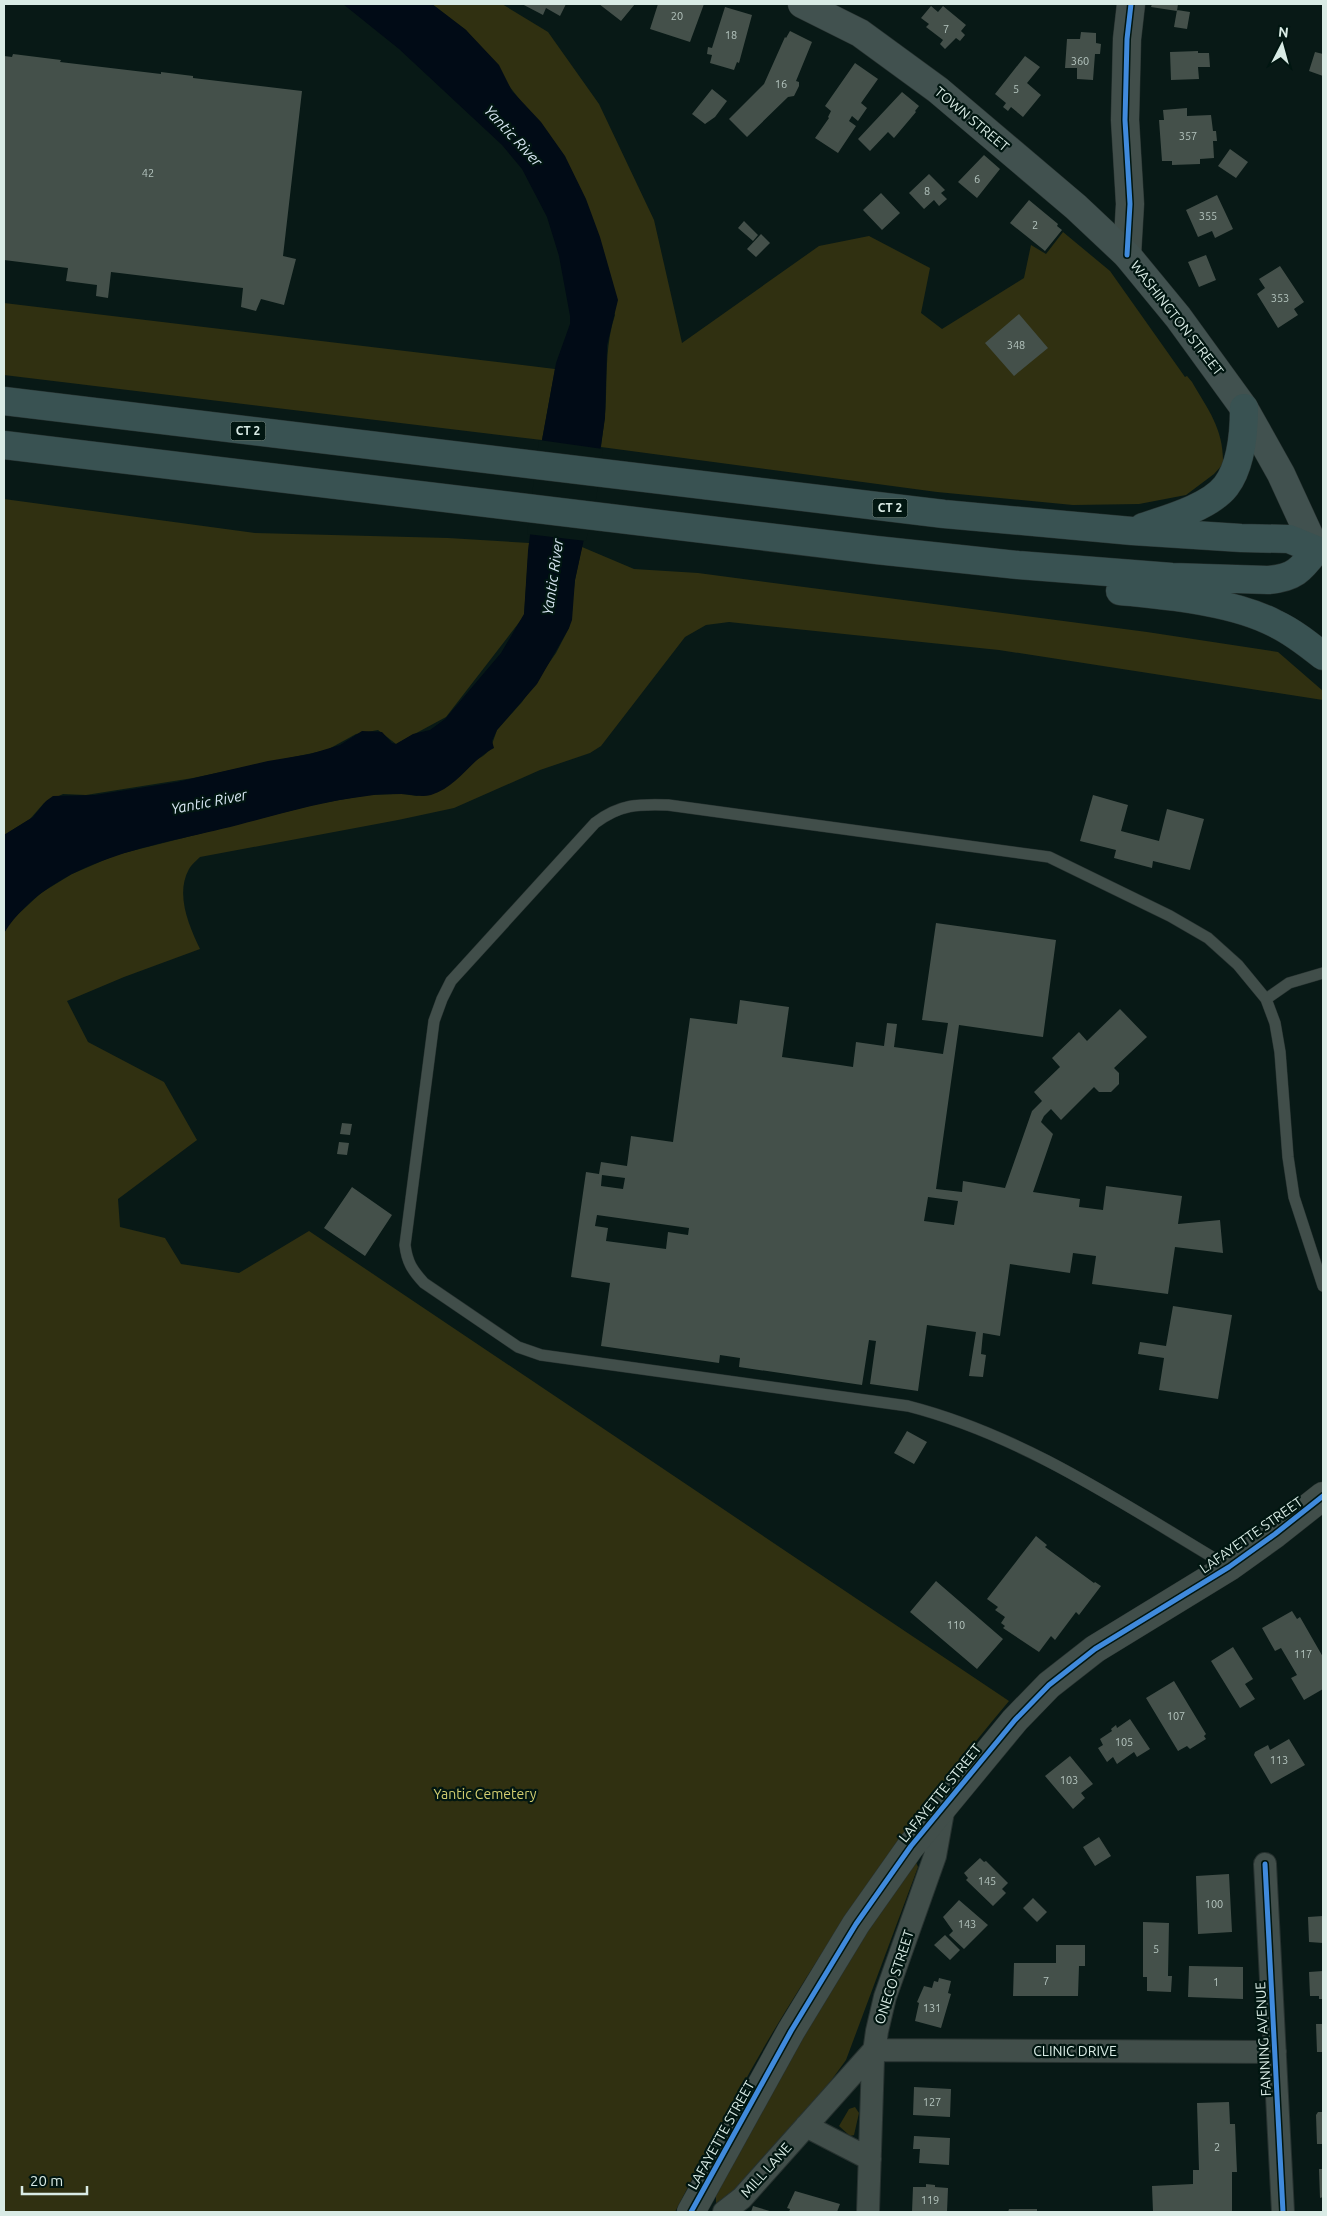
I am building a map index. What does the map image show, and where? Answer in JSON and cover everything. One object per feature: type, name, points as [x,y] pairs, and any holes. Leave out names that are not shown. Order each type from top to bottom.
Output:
[{"type":"highway","name":"CT 2","points":[[4,401],[648,480],[953,515],[1132,531],[1233,538],[1289,539],[1320,548]]},
{"type":"highway","points":[[1132,531],[1195,508],[1226,487],[1237,460],[1244,408]]},
{"type":"highway","points":[[4,445],[643,523],[1018,565],[1172,576],[1268,580],[1279,579],[1295,573],[1320,548]]},
{"type":"highway","points":[[1018,565],[1062,586],[1172,596],[1253,614],[1292,633],[1323,656]]},
{"type":"main road","name":"TOWN STREET","points":[[802,4],[860,33],[938,90],[1076,207],[1127,255]]},
{"type":"main road","name":"WASHINGTON STREET","points":[[1127,255],[1178,317],[1244,408],[1320,548]]},
{"type":"street","name":"WASHINGTON STREET","points":[[1127,255],[1130,204],[1125,120],[1131,4]]},
{"type":"street","name":"LAFAYETTE STREET","points":[[691,2212],[790,2031],[831,1963],[889,1875],[1015,1720],[1058,1678],[1113,1637],[1229,1567],[1323,1496]]},
{"type":"street","name":"ONECO STREET","points":[[868,2212],[874,2050],[884,1997],[935,1856],[944,1806]]},
{"type":"street","name":"FANNING AVENUE","points":[[1265,1864],[1283,2212]]},
{"type":"street","name":"CLINIC DRIVE","points":[[874,2050],[1275,2052]]},
{"type":"street","name":"MILL LANE","points":[[724,2212],[742,2198],[874,2050]]},
{"type":"street","points":[[806,2126],[870,2159]]},
{"type":"lane","points":[[1229,1567],[1031,1451],[994,1434],[948,1417],[908,1406],[541,1355],[518,1347],[424,1283],[411,1269],[407,1259],[405,1244],[434,1021],[442,999],[452,981],[595,823],[606,814],[620,808],[640,804],[668,805],[1049,857],[1170,916],[1208,938],[1238,965],[1266,999],[1275,1023],[1280,1052],[1288,1157],[1294,1197],[1323,1286]]},
{"type":"lane","points":[[1266,999],[1289,983],[1323,973]]},
{"type":"green space","points":[[432,4],[502,4],[548,32],[599,104],[654,220],[682,343],[819,246],[869,236],[930,268],[921,313],[942,329],[1024,278],[1031,245],[1046,254],[1063,232],[1110,271],[1185,377],[1187,376],[1192,382],[1210,412],[1218,431],[1223,452],[1223,464],[1214,474],[1186,495],[1139,504],[1073,505],[937,492],[601,447],[606,409],[608,346],[615,315],[520,100],[466,30]]},
{"type":"green space","points":[[4,303],[555,369],[542,440],[4,375]]},
{"type":"green space","points":[[4,499],[255,533],[448,538],[529,543],[524,616],[446,717],[396,744],[378,730],[356,734],[327,750],[193,778],[86,795],[63,794],[44,803],[30,819],[4,835]]},
{"type":"green space","name":"Yantic Cemetery","points":[[582,547],[634,569],[698,573],[1147,632],[1278,652],[1323,691],[1323,700],[999,650],[729,622],[706,625],[685,637],[601,746],[590,753],[540,770],[454,808],[200,857],[194,863],[185,879],[183,899],[188,920],[200,949],[124,977],[67,1001],[88,1042],[164,1082],[197,1140],[118,1199],[120,1227],[165,1238],[181,1264],[239,1273],[309,1231],[1009,1701],[898,1842],[822,1953],[750,2072],[675,2212],[4,2212],[4,933],[13,919],[41,893],[72,874],[116,855],[317,804],[368,795],[402,794],[417,796],[483,756],[490,750],[497,730],[522,702],[556,653],[569,628],[575,580]]},
{"type":"green space","points":[[916,1862],[918,1867],[846,2060],[817,2100],[762,2158],[725,2201],[716,2203],[716,2195],[834,1982],[887,1901]]},
{"type":"green space","points":[[855,2107],[859,2113],[854,2135],[850,2136],[839,2126],[849,2109]]},
{"type":"water","name":"Yantic River","points":[[343,4],[432,4],[466,30],[499,65],[512,91],[541,122],[565,156],[586,199],[600,237],[618,300],[607,345],[605,418],[593,498],[575,580],[572,620],[537,684],[497,730],[492,741],[494,748],[478,759],[441,791],[427,796],[380,794],[334,801],[141,848],[109,858],[78,871],[50,887],[25,907],[4,933],[4,835],[33,817],[46,801],[53,796],[95,795],[177,782],[268,761],[310,754],[340,745],[362,731],[382,732],[392,743],[396,744],[413,734],[430,730],[445,719],[501,653],[524,614],[528,551],[542,440],[556,363],[570,324],[559,256],[547,217],[522,169],[502,145],[399,49]]},
{"type":"pier","points":[[539,440],[603,449],[596,499],[586,541],[527,534]]},
{"type":"building","points":[[522,4],[566,4],[560,16],[546,8],[543,15]]},
{"type":"building","points":[[599,4],[635,4],[621,21]]},
{"type":"building","points":[[658,4],[704,4],[690,42],[650,29]]},
{"type":"building","points":[[1152,4],[1178,4],[1177,11],[1151,7]]},
{"type":"building","points":[[931,6],[938,12],[943,6],[966,25],[961,31],[965,35],[960,41],[956,38],[945,49],[940,44],[943,40],[926,27],[929,24],[921,18]]},
{"type":"building","points":[[725,7],[752,15],[739,63],[737,62],[734,70],[710,63],[712,55],[707,54],[708,47],[712,48]]},
{"type":"building","points":[[1177,10],[1190,12],[1187,29],[1174,27]]},
{"type":"building","points":[[790,31],[812,42],[796,81],[799,82],[799,86],[794,96],[788,97],[747,137],[729,119],[764,84],[785,37]]},
{"type":"building","points":[[1081,32],[1096,33],[1096,43],[1101,44],[1100,54],[1095,54],[1093,80],[1077,79],[1077,68],[1065,68],[1067,39],[1080,39]]},
{"type":"building","points":[[1198,51],[1198,53],[1209,53],[1210,67],[1198,67],[1199,79],[1171,80],[1170,52]]},
{"type":"building","points":[[1315,52],[1323,54],[1323,76],[1309,71]]},
{"type":"building","points":[[13,54],[61,60],[60,62],[161,74],[161,72],[193,76],[193,78],[302,91],[283,256],[296,259],[284,305],[261,299],[256,311],[241,307],[243,288],[111,272],[108,298],[96,296],[97,285],[66,281],[68,268],[4,260],[4,56],[12,57]]},
{"type":"building","points":[[1025,56],[1040,67],[1027,83],[1041,95],[1023,117],[1011,107],[1008,111],[1003,107],[1006,103],[995,94]]},
{"type":"building","points":[[855,63],[878,79],[861,103],[867,108],[858,121],[852,116],[849,121],[856,126],[838,153],[815,138],[829,118],[831,111],[825,106]]},
{"type":"building","points":[[712,89],[727,101],[715,117],[705,124],[692,114]]},
{"type":"building","points":[[902,92],[919,106],[916,112],[894,138],[888,132],[870,151],[858,139]]},
{"type":"building","points":[[1187,108],[1187,116],[1211,115],[1213,131],[1216,131],[1217,141],[1213,141],[1214,158],[1200,159],[1200,164],[1172,165],[1172,161],[1162,161],[1159,120],[1164,120],[1163,110]]},
{"type":"building","points":[[1230,149],[1248,162],[1236,178],[1218,166]]},
{"type":"building","points":[[984,155],[1000,169],[977,198],[958,182]]},
{"type":"building","points":[[929,174],[945,190],[941,193],[947,199],[939,206],[934,200],[924,209],[909,193]]},
{"type":"building","points":[[881,193],[900,213],[882,230],[863,210]]},
{"type":"building","points":[[1217,195],[1233,229],[1215,238],[1212,231],[1198,237],[1186,210]]},
{"type":"building","points":[[1029,200],[1058,224],[1057,226],[1062,230],[1045,251],[1010,223]]},
{"type":"building","points":[[744,221],[758,235],[753,241],[738,228]]},
{"type":"building","points":[[761,234],[770,243],[756,257],[747,249]]},
{"type":"building","points":[[1206,255],[1216,280],[1199,287],[1188,262]]},
{"type":"building","points":[[1280,266],[1304,302],[1294,309],[1298,315],[1278,328],[1257,294],[1265,288],[1259,279]]},
{"type":"building","points":[[1019,314],[1048,348],[1014,376],[985,343]]},
{"type":"building","points":[[1093,795],[1128,805],[1121,831],[1159,841],[1167,809],[1204,819],[1190,870],[1153,861],[1152,868],[1114,858],[1116,850],[1080,841]]},
{"type":"building","points":[[936,923],[1056,940],[1043,1037],[959,1025],[936,1189],[962,1192],[963,1181],[1005,1188],[1032,1111],[1042,1101],[1034,1092],[1060,1067],[1052,1058],[1079,1032],[1087,1041],[1120,1009],[1147,1037],[1114,1068],[1119,1073],[1119,1084],[1111,1092],[1099,1092],[1094,1087],[1061,1120],[1051,1109],[1044,1116],[1041,1122],[1053,1134],[1033,1192],[1080,1199],[1079,1207],[1103,1210],[1106,1186],[1182,1196],[1178,1224],[1220,1220],[1223,1253],[1175,1247],[1168,1294],[1092,1284],[1096,1256],[1073,1253],[1070,1273],[1010,1264],[1000,1336],[983,1333],[981,1354],[986,1355],[983,1377],[969,1376],[976,1332],[927,1325],[918,1391],[870,1384],[876,1341],[869,1340],[862,1385],[739,1367],[740,1358],[720,1355],[719,1363],[601,1346],[610,1283],[571,1277],[586,1172],[599,1174],[601,1162],[627,1166],[631,1136],[673,1142],[690,1018],[737,1024],[740,1000],[789,1007],[782,1057],[853,1067],[856,1042],[884,1046],[887,1023],[897,1024],[894,1047],[943,1054],[948,1023],[922,1020]],"holes":[[[602,1175],[625,1178],[623,1189],[601,1186]],[[928,1197],[958,1201],[954,1225],[924,1221]],[[597,1215],[689,1228],[688,1235],[668,1232],[666,1249],[606,1241],[608,1228],[595,1226]]]},
{"type":"building","points":[[342,1123],[352,1124],[350,1135],[340,1134]]},
{"type":"building","points":[[339,1142],[349,1143],[347,1155],[337,1154]]},
{"type":"building","points":[[352,1187],[392,1215],[365,1256],[324,1228]]},
{"type":"building","points":[[1173,1306],[1232,1315],[1218,1399],[1159,1390],[1164,1358],[1138,1354],[1140,1342],[1166,1346]]},
{"type":"building","points":[[907,1431],[927,1442],[914,1464],[894,1453]]},
{"type":"building","points":[[1036,1536],[1047,1545],[1045,1547],[1094,1583],[1101,1586],[1079,1615],[1076,1612],[1055,1640],[1051,1636],[1039,1652],[1003,1628],[1005,1626],[1001,1623],[1005,1617],[995,1610],[998,1607],[987,1599]]},
{"type":"building","points":[[936,1581],[1003,1639],[977,1669],[910,1612]]},
{"type":"building","points":[[1292,1611],[1297,1619],[1300,1617],[1323,1657],[1323,1689],[1304,1700],[1291,1678],[1297,1675],[1281,1648],[1275,1651],[1262,1628]]},
{"type":"building","points":[[1233,1647],[1253,1679],[1245,1684],[1255,1699],[1240,1708],[1211,1661]]},
{"type":"building","points":[[1174,1681],[1206,1734],[1204,1736],[1206,1739],[1190,1749],[1187,1746],[1178,1751],[1146,1698]]},
{"type":"building","points":[[1130,1719],[1150,1749],[1137,1757],[1134,1752],[1117,1764],[1113,1757],[1107,1762],[1098,1748],[1103,1745],[1100,1739],[1112,1731],[1111,1729],[1116,1725],[1117,1728]]},
{"type":"building","points":[[1289,1739],[1305,1765],[1271,1784],[1254,1755],[1255,1752],[1268,1745],[1270,1750]]},
{"type":"building","points":[[1070,1756],[1093,1784],[1081,1793],[1085,1798],[1073,1809],[1045,1776]]},
{"type":"building","points":[[1099,1837],[1111,1856],[1095,1866],[1083,1847]]},
{"type":"building","points":[[980,1858],[984,1862],[986,1861],[1008,1883],[1002,1889],[1006,1893],[993,1906],[966,1880],[968,1878],[964,1873]]},
{"type":"building","points":[[1229,1874],[1232,1932],[1198,1934],[1196,1876]]},
{"type":"building","points":[[1033,1898],[1047,1912],[1037,1922],[1023,1908]]},
{"type":"building","points":[[959,1900],[988,1925],[964,1949],[949,1935],[953,1931],[943,1917]]},
{"type":"building","points":[[1323,1916],[1323,1943],[1309,1942],[1308,1917]]},
{"type":"building","points":[[1143,1922],[1169,1923],[1168,1976],[1172,1976],[1171,1992],[1147,1991],[1147,1977],[1143,1977]]},
{"type":"building","points":[[945,1935],[960,1950],[950,1960],[934,1945]]},
{"type":"building","points":[[1056,1945],[1085,1945],[1085,1966],[1079,1966],[1078,1996],[1013,1996],[1014,1963],[1056,1963]]},
{"type":"building","points":[[1189,1966],[1243,1967],[1243,1999],[1188,1997]]},
{"type":"building","points":[[1323,1971],[1323,1999],[1319,1999],[1319,1996],[1310,1996],[1309,1972]]},
{"type":"building","points":[[939,1978],[951,1981],[948,1993],[951,1994],[941,2028],[915,2021],[919,2003],[917,2002],[924,1986],[932,1988],[934,1981],[938,1982]]},
{"type":"building","points":[[1316,2024],[1323,2024],[1323,2052],[1317,2052]]},
{"type":"building","points":[[914,2087],[951,2089],[950,2117],[913,2115]]},
{"type":"building","points":[[1229,2102],[1230,2124],[1235,2124],[1237,2172],[1232,2172],[1232,2212],[1153,2212],[1152,2186],[1193,2184],[1193,2170],[1199,2170],[1197,2103]]},
{"type":"building","points":[[1318,2112],[1323,2112],[1323,2144],[1317,2144],[1316,2115]]},
{"type":"building","points":[[914,2136],[950,2138],[949,2165],[919,2163],[920,2149],[913,2149]]},
{"type":"building","points":[[1319,2169],[1323,2169],[1323,2197],[1320,2198]]},
{"type":"building","points":[[926,2184],[948,2188],[947,2212],[912,2212],[913,2187],[926,2187]]},
{"type":"building","points":[[795,2191],[840,2204],[837,2212],[789,2212],[790,2209],[787,2208]]},
{"type":"building","points":[[753,2206],[773,2212],[751,2212]]},
{"type":"building","points":[[1009,2209],[1037,2209],[1037,2212],[1008,2212]]},
{"type":"cycle path","points":[[1127,255],[1130,204],[1125,120],[1127,39],[1131,4]]},
{"type":"cycle path","points":[[691,2212],[791,2031],[856,1924],[911,1846],[1015,1720],[1049,1685],[1095,1649],[1229,1567],[1323,1496]]},
{"type":"cycle path","points":[[1265,1864],[1283,2212]]}]
